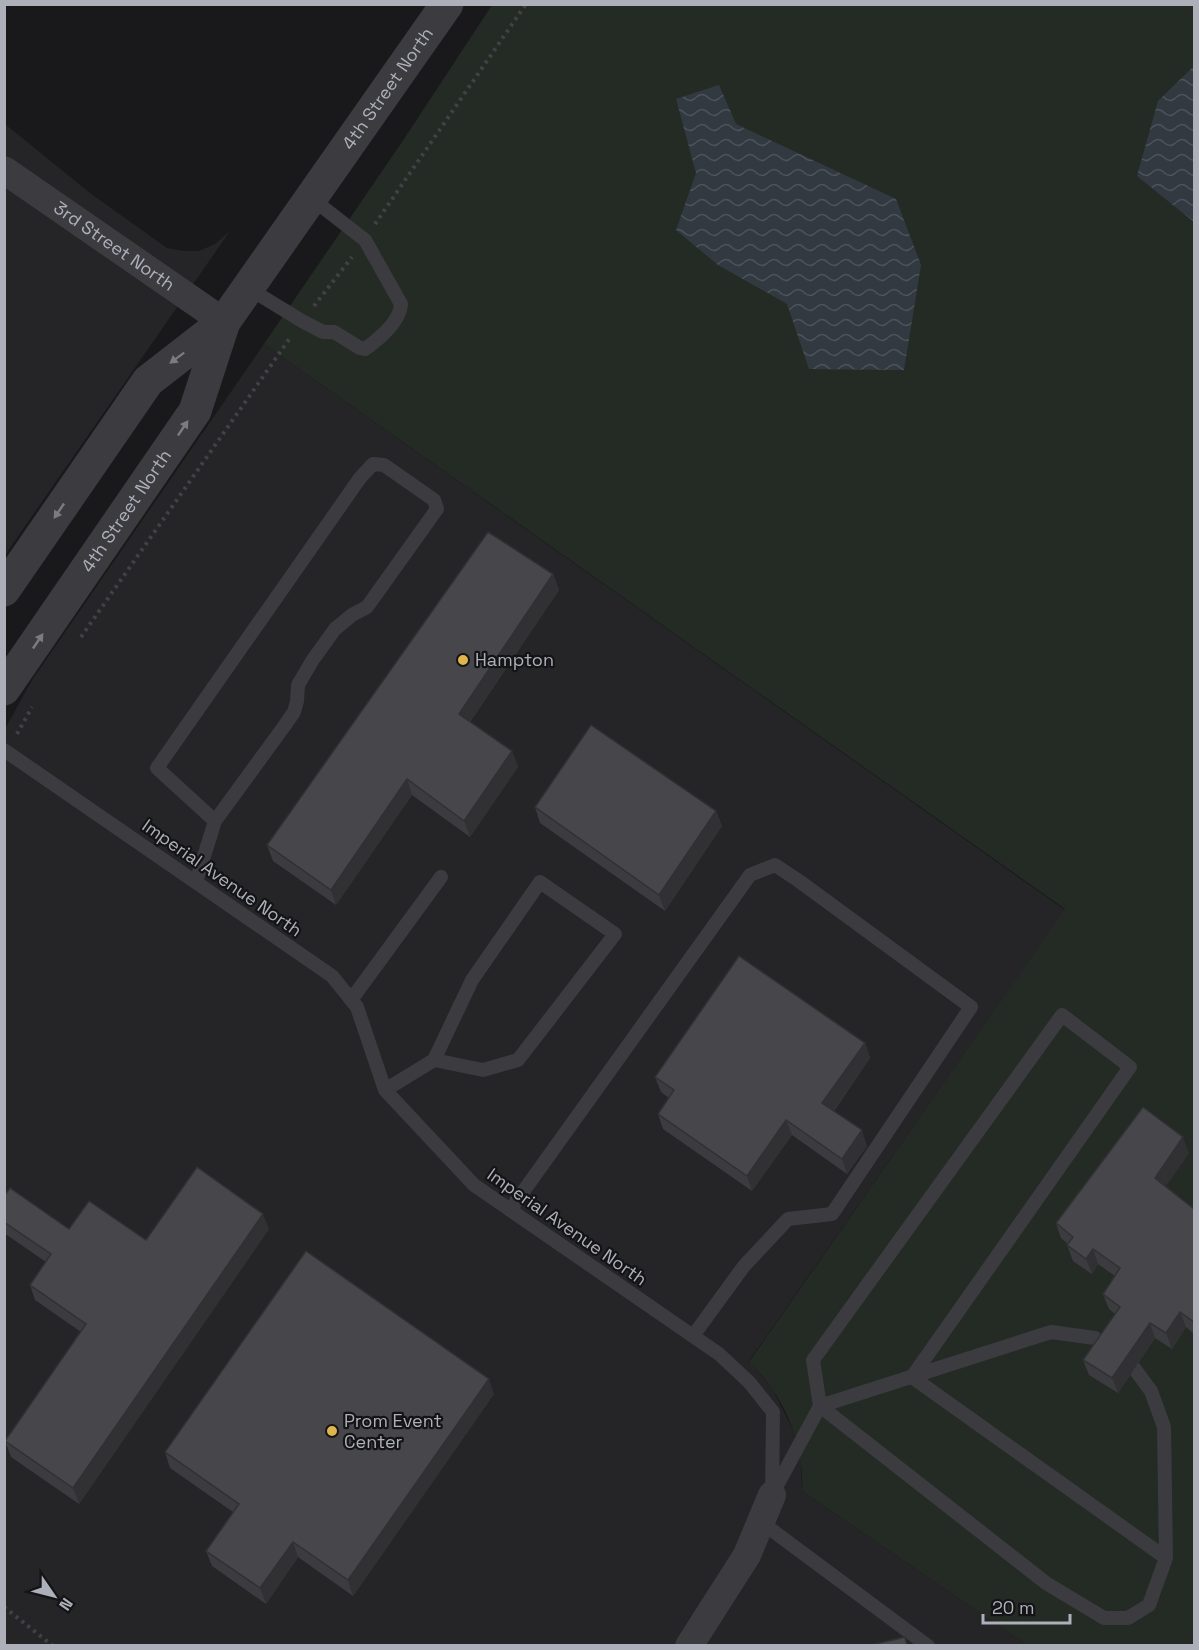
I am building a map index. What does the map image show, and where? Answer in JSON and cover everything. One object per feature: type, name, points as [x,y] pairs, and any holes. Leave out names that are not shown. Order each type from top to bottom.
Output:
[{"type":"street","name":"4th Street North","points":[[4,590],[148,381],[224,322],[447,4]]},
{"type":"street","name":"3rd Street North","points":[[4,170],[224,322]]},
{"type":"street","name":"4th Street North","points":[[4,689],[195,411],[224,322]]},
{"type":"street","points":[[689,1646],[747,1555],[772,1495]]},
{"type":"lane","points":[[248,288],[323,332],[333,332],[365,349],[376,340],[400,312],[401,304],[365,240],[311,198]]},
{"type":"lane","points":[[196,882],[215,820],[290,719],[297,701],[298,685],[329,637],[343,621],[367,607],[437,509],[434,500],[384,465],[373,465],[360,478],[157,768],[215,820]]},
{"type":"lane","name":"Imperial Avenue North","points":[[4,750],[332,976],[357,1007],[385,1090],[474,1185],[693,1336],[718,1354],[749,1382],[773,1412],[772,1495]]},
{"type":"lane","points":[[510,1210],[750,874],[775,865],[800,881],[971,1007],[831,1215],[788,1219],[744,1266],[693,1336]]},
{"type":"lane","points":[[351,1000],[441,877]]},
{"type":"lane","points":[[385,1090],[434,1060],[472,980],[540,882],[615,934],[518,1060],[483,1070],[434,1060]]},
{"type":"lane","points":[[772,1495],[820,1406],[813,1360],[1062,1015],[1130,1067],[912,1377]]},
{"type":"lane","points":[[820,1406],[1051,1332],[1095,1338]]},
{"type":"lane","points":[[820,1406],[1046,1583],[1104,1618],[1128,1618],[1149,1605],[1166,1558],[1164,1427],[1151,1391],[1128,1360]]},
{"type":"lane","points":[[912,1377],[1166,1558]]},
{"type":"lane","points":[[761,1522],[928,1646]]},
{"type":"path","points":[[75,645],[280,350],[365,240],[526,4]]},
{"type":"path","points":[[25,718],[34,704]]},
{"type":"path","points":[[4,1606],[53,1646]]},
{"type":"shaded area","points":[[492,5],[1194,5],[1194,1645],[1027,1645],[802,1491],[800,1455],[789,1420],[772,1389],[749,1362],[1065,909],[264,344]]},
{"type":"shaded area","points":[[5,124],[90,193],[167,248],[199,251],[215,244],[230,231],[5,555]]},
{"type":"shaded area","points":[[264,344],[1065,910],[749,1361],[772,1388],[793,1430],[801,1460],[802,1491],[1027,1645],[5,1646],[5,729],[32,680]]},
{"type":"water","points":[[1194,66],[1194,222],[1137,176],[1158,101]]},
{"type":"water","points":[[719,85],[736,124],[896,199],[921,265],[904,370],[809,369],[787,304],[718,265],[676,230],[696,173],[676,99]]},
{"type":"building","name":"Hampton","points":[[488,532],[553,574],[459,714],[512,751],[464,821],[407,779],[331,890],[267,845]]},
{"type":"building","points":[[591,725],[716,811],[659,895],[535,807]]},
{"type":"building","points":[[739,956],[865,1043],[822,1103],[862,1130],[842,1159],[786,1120],[747,1176],[658,1114],[674,1090],[655,1077]]},
{"type":"building","points":[[1143,1107],[1183,1137],[1155,1178],[1194,1209],[1194,1322],[1180,1312],[1166,1333],[1150,1323],[1112,1378],[1083,1360],[1120,1307],[1103,1294],[1120,1268],[1093,1249],[1086,1259],[1067,1245],[1073,1237],[1056,1223]]},
{"type":"building","points":[[197,1167],[263,1214],[73,1488],[5,1441],[86,1324],[30,1285],[51,1254],[4,1222],[4,1196],[10,1188],[69,1229],[89,1201],[146,1240]]},
{"type":"building","name":"Prom Event Center","points":[[306,1251],[489,1379],[348,1580],[293,1542],[260,1588],[206,1551],[239,1504],[165,1452]]},
{"type":"building","points":[[905,1637],[907,1646],[868,1646]]},
{"type":"place","name":"Hampton","points":[[463,660]]},
{"type":"place","name":"Prom Event Center","points":[[332,1431]]}]
